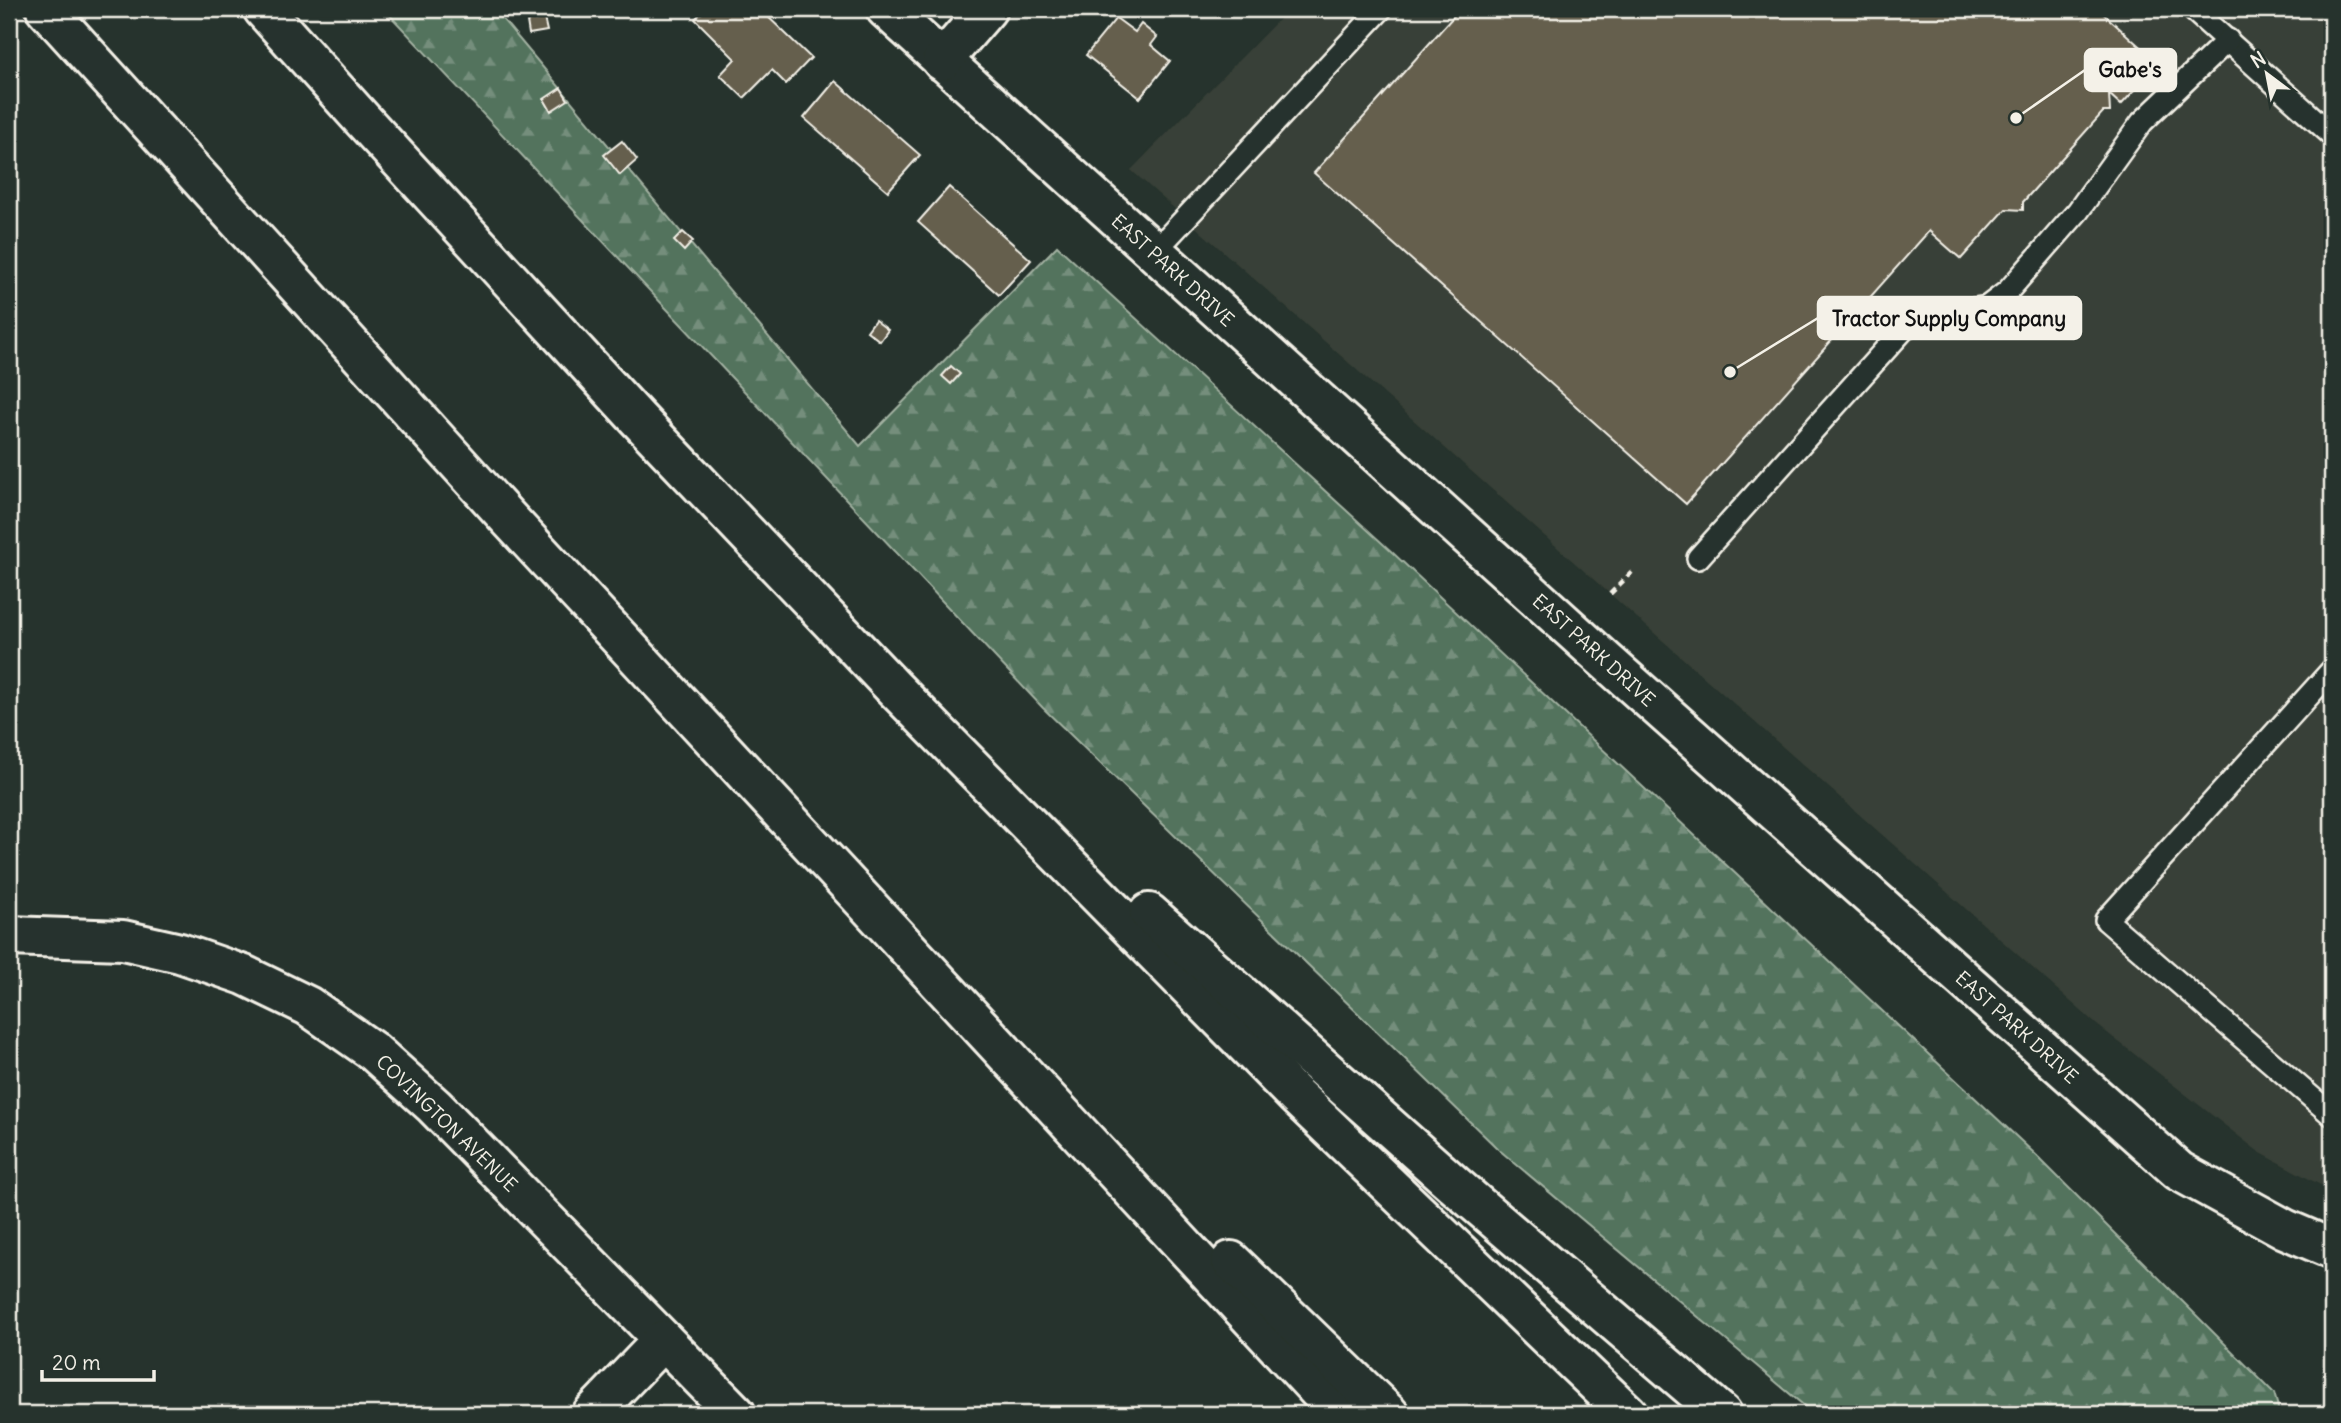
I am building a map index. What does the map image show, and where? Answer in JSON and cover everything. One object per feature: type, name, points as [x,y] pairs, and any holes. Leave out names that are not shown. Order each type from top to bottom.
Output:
[{"type":"main road","points":[[46,9],[507,517],[1340,1414]]},
{"type":"main road","points":[[263,9],[638,419],[894,688],[1295,1095],[1628,1414]]},
{"type":"main road","name":"EAST PARK DRIVE","points":[[886,9],[1626,680],[2179,1171],[2285,1228],[2332,1249]]},
{"type":"main road","points":[[942,61],[987,9]]},
{"type":"main road","points":[[894,688],[1457,1187],[1722,1414]]},
{"type":"main road","points":[[767,796],[1181,1212],[1389,1414]]},
{"type":"main road","name":"COVINGTON AVENUE","points":[[9,936],[124,940],[168,950],[244,975],[308,1006],[374,1052],[435,1106],[736,1414]]},
{"type":"main road","points":[[592,1414],[663,1340]]},
{"type":"lane","points":[[1153,253],[1381,9]]},
{"type":"lane","points":[[2193,9],[2332,135]]},
{"type":"lane","points":[[1698,558],[1913,319],[1987,307],[2008,291],[2078,211],[2141,122],[2228,40]]},
{"type":"lane","points":[[2332,670],[2106,920],[2332,1115]]},
{"type":"path","points":[[1610,594],[1634,570]]},
{"type":"shaded area","points":[[1289,9],[2332,9],[2332,1191],[2259,1152],[2096,1024],[1131,170]]},
{"type":"green space","points":[[384,9],[494,9],[860,446],[1057,246],[1393,553],[2035,1154],[2274,1393],[2280,1414],[1814,1414],[1498,1149],[1043,708]]},
{"type":"building","points":[[705,9],[760,9],[811,58],[786,84],[772,70],[744,98],[720,75],[735,59],[695,19]]},
{"type":"building","points":[[1460,9],[2098,9],[2146,52],[2131,69],[2144,80],[2121,105],[2109,94],[2110,112],[2103,112],[2023,202],[2023,210],[2006,209],[1961,259],[1929,231],[1686,504],[1314,173]]},
{"type":"building","points":[[544,18],[547,31],[529,34],[527,21]]},
{"type":"building","points":[[1116,18],[1135,32],[1141,24],[1157,37],[1151,45],[1170,61],[1140,98],[1086,55]]},
{"type":"building","points":[[835,81],[920,155],[888,191],[804,118]]},
{"type":"building","points":[[561,88],[568,100],[551,111],[544,99]]},
{"type":"building","points":[[622,141],[637,160],[620,175],[604,155]]},
{"type":"building","points":[[949,187],[1031,260],[999,295],[918,222]]},
{"type":"building","points":[[683,232],[693,241],[684,251],[674,241]]},
{"type":"building","points":[[875,320],[888,330],[880,341],[867,331]]},
{"type":"building","points":[[951,366],[960,374],[951,384],[942,376]]},
{"type":"place","name":"Gabe's","points":[[2016,118]]},
{"type":"place","name":"Tractor Supply Company","points":[[1730,372]]}]
